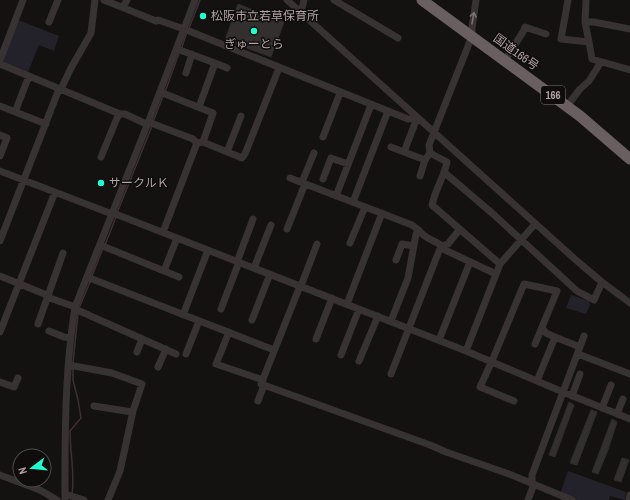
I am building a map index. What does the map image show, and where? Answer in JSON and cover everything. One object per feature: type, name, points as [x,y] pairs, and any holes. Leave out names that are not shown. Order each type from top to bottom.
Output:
[{"type":"highway","name":"国道166号","points":[[422,0],[567,106],[630,160]]},
{"type":"street","points":[[23,0],[0,64],[120,114],[125,114],[144,123],[151,123],[242,158],[246,154],[279,68]]},
{"type":"street","points":[[49,22],[58,0]]},
{"type":"street","points":[[0,240],[60,89],[91,33],[95,0]]},
{"type":"street","points":[[104,0],[187,30],[388,112],[408,119],[417,118]]},
{"type":"street","points":[[123,7],[127,0]]},
{"type":"street","points":[[84,500],[69,497],[65,476],[72,366],[70,338],[77,309],[163,93],[187,30],[195,0]]},
{"type":"street","points":[[287,0],[535,224],[602,282],[630,303]]},
{"type":"street","points":[[301,12],[304,0]]},
{"type":"street","points":[[334,0],[398,38]]},
{"type":"street","points":[[420,176],[425,160],[430,153],[429,145],[472,36],[476,0]]},
{"type":"street","points":[[568,0],[562,39],[589,42]]},
{"type":"street","points":[[586,0],[585,22],[592,59],[630,70]]},
{"type":"street","points":[[585,22],[629,27]]},
{"type":"street","points":[[505,60],[525,27],[546,34]]},
{"type":"street","points":[[179,50],[227,68]]},
{"type":"street","points":[[186,73],[192,54]]},
{"type":"street","points":[[567,106],[580,89],[589,81],[601,62]]},
{"type":"street","points":[[199,107],[215,63]]},
{"type":"street","points":[[15,112],[30,77]]},
{"type":"street","points":[[323,137],[340,92]]},
{"type":"street","points":[[163,93],[213,113],[163,232]]},
{"type":"street","points":[[336,196],[371,105]]},
{"type":"street","points":[[0,106],[46,124]]},
{"type":"street","points":[[353,202],[388,112]]},
{"type":"street","points":[[101,157],[120,114]]},
{"type":"street","points":[[226,152],[241,116]]},
{"type":"street","points":[[404,152],[417,118]]},
{"type":"street","points":[[0,135],[7,138],[0,156]]},
{"type":"street","points":[[391,147],[425,160]]},
{"type":"street","points":[[287,230],[314,152]]},
{"type":"street","points":[[430,153],[447,162],[445,173],[432,205],[500,264]]},
{"type":"street","points":[[324,179],[331,158],[348,164]]},
{"type":"street","points":[[0,171],[163,232],[409,328],[630,419]]},
{"type":"street","points":[[445,173],[492,213],[577,291],[594,300],[602,282]]},
{"type":"street","points":[[290,178],[412,225],[419,230],[423,236],[436,242],[445,250],[496,274]]},
{"type":"street","points":[[0,332],[55,192]]},
{"type":"street","points":[[350,243],[365,207]]},
{"type":"street","points":[[347,304],[382,214]]},
{"type":"street","points":[[221,309],[253,219]]},
{"type":"street","points":[[466,351],[500,264],[535,224]]},
{"type":"street","points":[[254,268],[271,226]]},
{"type":"street","points":[[391,374],[439,251],[442,246],[448,244],[460,229]]},
{"type":"street","points":[[390,321],[408,278],[416,234],[419,230]]},
{"type":"street","points":[[164,271],[177,238]]},
{"type":"street","points":[[258,401],[274,350],[317,244]]},
{"type":"street","points":[[396,260],[402,244],[414,246]]},
{"type":"street","points":[[103,246],[179,276]]},
{"type":"street","points":[[183,315],[208,250]]},
{"type":"street","points":[[38,324],[64,253]]},
{"type":"street","points":[[439,340],[470,262]]},
{"type":"street","points":[[252,320],[270,274]]},
{"type":"street","points":[[0,276],[176,354]]},
{"type":"street","points":[[90,278],[274,350]]},
{"type":"street","points":[[514,401],[480,387],[524,284],[557,291],[535,344]]},
{"type":"street","points":[[316,339],[332,298]]},
{"type":"street","points":[[341,355],[359,309]]},
{"type":"street","points":[[360,361],[378,316]]},
{"type":"street","points":[[186,354],[199,321]]},
{"type":"street","points":[[542,328],[546,332],[579,351],[630,374]]},
{"type":"street","points":[[49,332],[70,338]]},
{"type":"street","points":[[229,332],[216,364],[446,452],[502,471],[572,500]]},
{"type":"street","points":[[528,500],[533,484],[532,475],[584,336]]},
{"type":"street","points":[[538,381],[555,337]]},
{"type":"street","points":[[137,352],[142,339]]},
{"type":"street","points":[[158,367],[166,349]]},
{"type":"street","points":[[72,366],[112,373],[142,384],[132,412],[122,466],[108,500]]},
{"type":"street","points":[[572,396],[580,374]]},
{"type":"street","points":[[0,382],[14,387],[18,378]]},
{"type":"street","points":[[602,408],[611,385]]},
{"type":"street","points":[[617,414],[623,399]]},
{"type":"street","points":[[94,406],[132,412]]},
{"type":"street","points":[[0,475],[40,490],[57,500]]},
{"type":"street","points":[[629,500],[630,495]]},
{"type":"shaded area","points":[[18,20],[59,36],[54,51],[39,45],[28,72],[5,63],[3,59]]},
{"type":"shaded area","points":[[571,295],[589,301],[590,305],[586,314],[566,308]]},
{"type":"shaded area","points":[[568,471],[626,492],[625,500],[610,496],[609,500],[577,500],[560,494]]},
{"type":"building","name":"ぎゅーとら","points":[[238,4],[284,22],[271,57],[225,40]]},
{"type":"building","points":[[569,402],[574,405],[555,457],[549,455]]},
{"type":"building","points":[[591,410],[597,412],[577,465],[570,463]]},
{"type":"building","points":[[612,419],[617,422],[598,474],[592,472]]},
{"type":"building","points":[[622,458],[629,460],[621,482],[614,480]]},
{"type":"waterway","points":[[189,28],[200,0]]},
{"type":"waterway","points":[[182,47],[187,32]]},
{"type":"waterway","points":[[165,92],[179,53]]},
{"type":"waterway","points":[[153,122],[163,96]]},
{"type":"waterway","points":[[117,213],[152,126]]},
{"type":"waterway","points":[[105,245],[116,217]]},
{"type":"waterway","points":[[92,276],[103,248]]},
{"type":"waterway","points":[[79,308],[90,282]]},
{"type":"waterway","points":[[73,363],[78,314]]},
{"type":"waterway","points":[[72,494],[73,479],[70,431],[81,418],[73,380],[73,367]]},
{"type":"place","name":"松阪市立若草保育所","points":[[203,16]]},
{"type":"place","name":"ぎゅーとら","points":[[254,31]]},
{"type":"place","name":"サークルＫ","points":[[101,183]]}]
